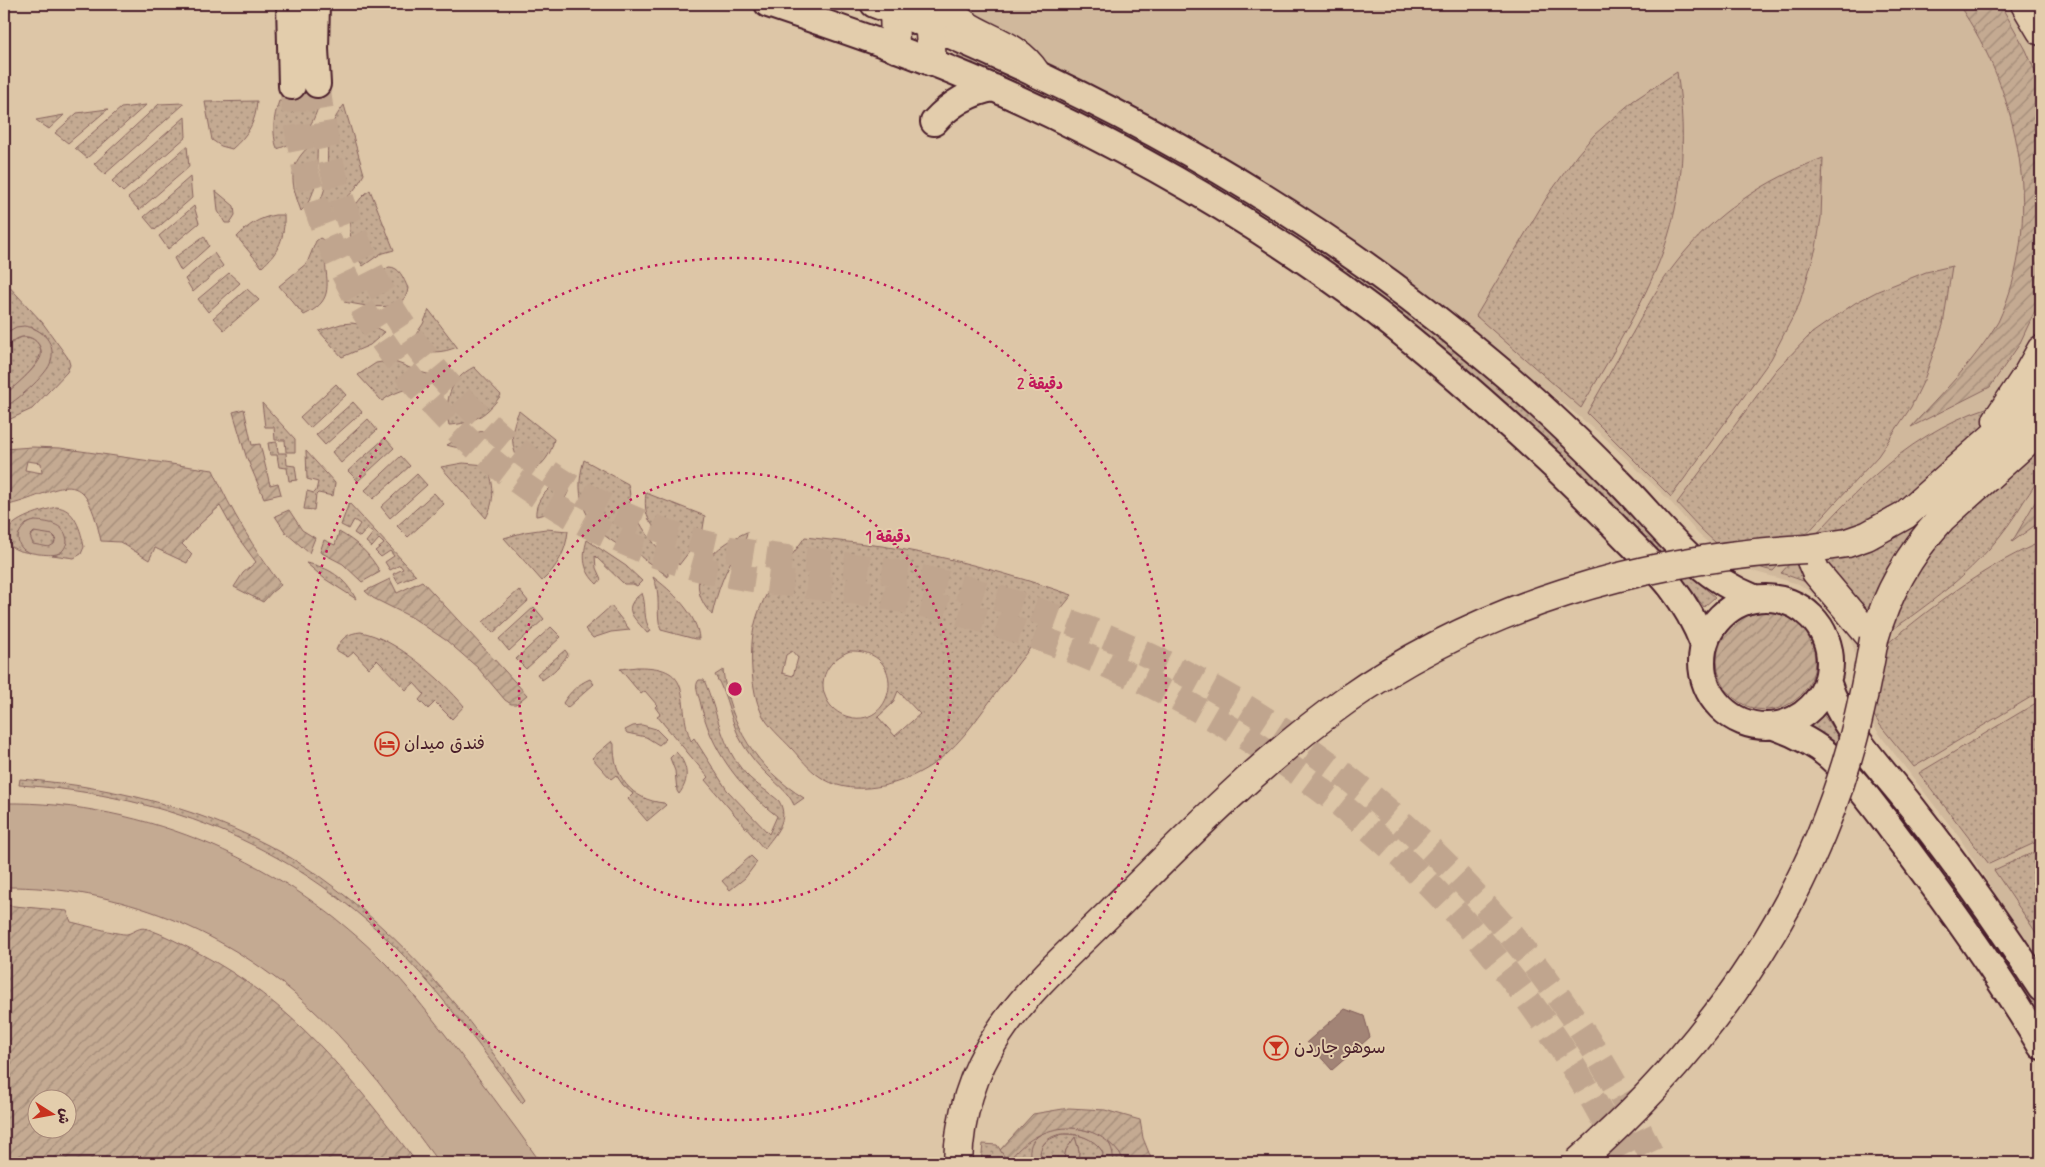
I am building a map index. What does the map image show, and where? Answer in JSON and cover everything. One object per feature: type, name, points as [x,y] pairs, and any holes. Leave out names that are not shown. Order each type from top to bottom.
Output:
[{"type":"main road","points":[[946,4],[954,15],[969,27],[1018,53],[1036,74]]},
{"type":"main road","points":[[2025,4],[2041,31]]},
{"type":"main road","points":[[888,6],[895,48]]},
{"type":"main road","points":[[928,14],[932,62]]},
{"type":"main road","points":[[1973,455],[2027,375],[2041,350]]},
{"type":"main road","points":[[958,1163],[962,1123],[975,1076],[998,1033],[1013,1012],[1104,918],[1205,820],[1288,745],[1346,700],[1440,644],[1507,613],[1557,595],[1606,580],[1672,565],[1738,555],[1806,550],[1847,543],[1887,527],[1910,511],[2041,394]]},
{"type":"main road","points":[[1577,1163],[1653,1091],[1682,1060],[1734,992],[1780,919],[1817,842],[1841,778],[1858,720],[1874,639],[1889,595],[1916,548],[1942,518],[2041,429]]},
{"type":"main road","points":[[1987,478],[2041,449]]},
{"type":"main road","points":[[1806,550],[1816,572],[1840,599],[1859,626],[1874,639]]},
{"type":"street","points":[[290,4],[290,50],[304,85],[316,4]]},
{"type":"street","points":[[768,4],[932,62],[1068,122],[1198,193],[1260,232],[1376,312],[1500,415],[1592,503],[1671,585],[1690,614],[1704,645]]},
{"type":"street","points":[[888,6],[928,14],[1036,74],[1131,120],[1196,156],[1321,234],[1381,276],[1474,348],[1541,406],[1602,464],[1696,564],[1723,584],[1754,598]]},
{"type":"street","points":[[934,122],[960,100],[982,90],[994,88]]},
{"type":"street","points":[[1774,726],[1792,721],[1807,711],[1822,692],[1830,668],[1830,654],[1822,629],[1804,609],[1780,598],[1754,598],[1742,601],[1722,614],[1708,634],[1704,645],[1702,667],[1703,678],[1712,698],[1737,720],[1749,724],[1774,726],[1789,731],[1817,747],[1841,768],[1896,836],[1956,916],[2020,1011],[2041,1046]]},
{"type":"street","points":[[1827,681],[1835,703],[1850,731],[1917,813],[1964,875],[2041,988]]},
{"type":"shaded area","points":[[898,4],[2041,4],[2041,966],[1959,837],[1867,716],[1857,683],[1854,649],[1845,626],[1829,606],[1799,584],[1756,572],[1730,561],[1698,534],[1669,500],[1603,436],[1496,349],[1377,257]]},
{"type":"shaded area","points":[[1958,4],[2000,4],[2026,50],[2041,85],[2041,298],[2019,345],[1990,387],[1911,427],[1968,364],[1998,322],[2012,283],[2020,242],[2023,201],[2019,159],[2011,118],[1997,77],[1980,39]]},
{"type":"shaded area","points":[[960,49],[1028,79],[1216,179],[1393,298],[1503,388],[1606,486],[1683,569],[1715,597],[1704,607],[1665,557],[1600,491],[1549,442],[1442,349],[1022,87],[957,58]]},
{"type":"shaded area","points":[[1677,72],[1682,124],[1682,149],[1677,200],[1671,225],[1664,249],[1638,308],[1581,408],[1476,316],[1547,197],[1577,155],[1594,135],[1633,101]]},
{"type":"shaded area","points":[[257,101],[255,115],[250,128],[243,139],[232,149],[221,146],[212,140],[205,102]]},
{"type":"shaded area","points":[[279,101],[319,103],[314,119],[305,132],[293,142],[277,149],[274,125]]},
{"type":"shaded area","points":[[183,103],[105,174],[94,164],[159,104]]},
{"type":"shaded area","points":[[146,105],[87,158],[75,148],[121,108]]},
{"type":"shaded area","points":[[344,105],[364,174],[346,198],[335,206],[320,210],[318,207],[327,177],[328,139],[333,123]]},
{"type":"shaded area","points":[[108,109],[68,143],[55,133],[77,113]]},
{"type":"shaded area","points":[[64,115],[49,129],[36,120]]},
{"type":"shaded area","points":[[185,117],[186,137],[123,192],[112,181]]},
{"type":"shaded area","points":[[319,133],[315,184],[308,203],[301,211],[294,189],[294,169],[301,155]]},
{"type":"shaded area","points":[[187,146],[189,167],[139,210],[128,198]]},
{"type":"shaded area","points":[[1823,158],[1821,218],[1816,248],[1799,305],[1771,359],[1671,497],[1587,413],[1654,294],[1691,245],[1742,200],[1781,177]]},
{"type":"shaded area","points":[[190,177],[192,198],[155,230],[144,217]]},
{"type":"shaded area","points":[[370,190],[394,250],[380,254],[363,266],[353,247],[350,226],[351,216],[355,207]]},
{"type":"shaded area","points":[[216,191],[234,206],[235,215],[230,223],[225,223],[218,211]]},
{"type":"shaded area","points":[[194,206],[199,223],[168,249],[159,236]]},
{"type":"shaded area","points":[[275,215],[284,215],[282,237],[273,256],[262,267],[237,237],[254,223]]},
{"type":"shaded area","points":[[204,236],[209,246],[181,271],[174,258]]},
{"type":"shaded area","points":[[320,238],[327,242],[325,262],[326,293],[320,305],[304,315],[279,286],[307,263],[316,241]]},
{"type":"shaded area","points":[[214,253],[223,266],[193,292],[185,279]]},
{"type":"shaded area","points":[[1952,266],[1943,325],[1924,380],[1911,407],[1878,456],[1773,571],[1743,561],[1719,546],[1677,503],[1776,370],[1812,333],[1855,303],[1878,291],[1926,272]]},
{"type":"shaded area","points":[[389,267],[399,271],[408,288],[405,297],[400,302],[382,307],[344,302],[368,280]]},
{"type":"shaded area","points":[[229,273],[240,283],[208,312],[198,299]]},
{"type":"shaded area","points":[[4,281],[42,322],[68,358],[70,365],[67,372],[32,409],[4,422],[4,407],[9,405],[45,371],[45,335],[32,327],[9,331],[4,334]]},
{"type":"shaded area","points":[[247,289],[259,300],[224,330],[213,318]]},
{"type":"shaded area","points":[[429,310],[457,347],[435,352],[414,347],[412,340],[423,324]]},
{"type":"shaded area","points":[[352,323],[374,327],[385,332],[370,345],[342,357],[319,331],[341,324]]},
{"type":"shaded area","points":[[24,326],[37,330],[47,338],[52,350],[52,357],[47,369],[36,382],[16,400],[4,407],[4,395],[30,371],[41,356],[39,345],[33,339],[26,337],[17,339],[4,350],[4,334],[16,327]]},
{"type":"shaded area","points":[[22,337],[32,338],[36,341],[41,351],[39,358],[29,373],[4,395],[4,350],[12,342]]},
{"type":"shaded area","points":[[388,361],[435,376],[422,384],[395,393],[382,401],[358,375],[376,363]]},
{"type":"shaded area","points":[[474,367],[501,395],[491,408],[479,417],[465,423],[449,425],[447,407],[454,384]]},
{"type":"shaded area","points":[[336,384],[346,395],[310,428],[300,417]]},
{"type":"shaded area","points":[[2041,395],[2042,459],[2039,477],[2008,526],[1990,548],[1951,586],[1861,652],[1856,638],[1809,583],[1781,573],[1874,475],[1927,436],[1956,420],[1989,407]]},
{"type":"shaded area","points":[[353,402],[362,412],[325,445],[316,435]]},
{"type":"shaded area","points":[[262,403],[295,439],[295,452],[286,452],[285,440],[275,440],[274,427],[265,427]]},
{"type":"shaded area","points":[[244,409],[252,445],[260,444],[270,485],[278,483],[281,494],[264,498],[246,456],[233,412]]},
{"type":"shaded area","points":[[519,411],[554,439],[551,451],[545,460],[538,468],[528,474],[518,459],[513,444],[513,428]]},
{"type":"shaded area","points":[[368,419],[377,430],[341,463],[332,452]]},
{"type":"shaded area","points":[[487,430],[480,440],[470,446],[459,448],[447,445],[463,436]]},
{"type":"shaded area","points":[[385,438],[394,448],[358,481],[348,471]]},
{"type":"shaded area","points":[[277,442],[278,453],[286,453],[287,465],[295,466],[297,480],[289,481],[287,468],[279,467],[277,455],[270,455],[268,443]]},
{"type":"shaded area","points":[[60,448],[213,470],[227,500],[244,529],[281,585],[263,602],[234,587],[243,573],[256,562],[236,535],[220,506],[182,544],[192,554],[187,563],[155,548],[149,560],[120,542],[101,541],[94,515],[86,498],[77,489],[67,487],[55,489],[24,501],[4,506],[4,449]],"holes":[[[27,461],[41,463],[42,473],[25,470]]]},
{"type":"shaded area","points":[[306,451],[335,483],[333,496],[318,493],[316,495],[314,510],[304,509],[307,491],[314,493],[318,482],[307,479]]},
{"type":"shaded area","points":[[401,456],[410,466],[373,499],[365,490]]},
{"type":"shaded area","points":[[584,460],[628,484],[630,502],[625,530],[625,546],[622,547],[600,531],[585,511],[580,487]]},
{"type":"shaded area","points":[[463,463],[486,465],[489,472],[493,492],[486,518],[441,467]]},
{"type":"shaded area","points":[[417,474],[427,485],[390,518],[381,507]]},
{"type":"shaded area","points":[[571,476],[568,491],[561,503],[550,512],[536,516],[536,509],[542,496],[553,486]]},
{"type":"shaded area","points":[[2041,492],[2041,521],[2012,542]]},
{"type":"shaded area","points":[[434,493],[444,504],[408,537],[397,526]]},
{"type":"shaded area","points":[[646,493],[705,516],[702,535],[679,565],[671,547],[648,519],[645,504]]},
{"type":"shaded area","points":[[349,503],[416,575],[398,583],[393,574],[403,569],[400,565],[390,570],[385,562],[394,556],[390,551],[381,557],[375,551],[384,544],[379,539],[372,547],[366,542],[373,533],[367,529],[360,537],[354,533],[360,524],[354,520],[349,529],[341,525]]},
{"type":"shaded area","points":[[56,507],[68,511],[76,521],[84,547],[81,554],[74,558],[52,555],[61,553],[67,542],[35,521],[26,524],[18,535],[20,544],[30,553],[10,546],[7,532],[11,527],[25,517]]},
{"type":"shaded area","points":[[289,510],[302,530],[315,538],[309,553],[286,533],[275,516]]},
{"type":"shaded area","points":[[637,515],[645,531],[665,559],[668,577],[643,559],[635,548],[634,530]]},
{"type":"shaded area","points":[[30,522],[46,522],[56,525],[64,531],[67,542],[63,550],[60,553],[48,555],[31,553],[24,550],[20,546],[18,537],[22,528]],"holes":[[[34,532],[53,535],[56,538],[54,544],[49,547],[33,544],[30,536]]]},
{"type":"shaded area","points":[[546,529],[568,531],[560,559],[542,581],[504,538]]},
{"type":"shaded area","points":[[37,531],[53,535],[56,540],[53,546],[42,547],[31,543],[30,536]]},
{"type":"shaded area","points":[[339,532],[362,549],[380,572],[362,582],[343,564],[320,552],[324,540],[335,545]]},
{"type":"shaded area","points":[[747,532],[745,539],[725,573],[712,615],[703,602],[699,589],[699,577],[712,555],[734,538]]},
{"type":"shaded area","points":[[805,537],[882,546],[930,555],[978,566],[1072,595],[966,733],[945,755],[909,778],[883,786],[856,788],[843,786],[830,783],[805,764],[767,722],[761,712],[755,694],[752,652],[756,619],[773,582]],"holes":[[[792,651],[798,658],[793,676],[782,673],[786,655]],[[850,651],[869,654],[881,662],[888,674],[889,688],[885,701],[877,711],[865,718],[849,717],[840,713],[830,705],[824,694],[823,686],[826,671],[842,655]],[[898,691],[920,714],[895,736],[878,717],[893,703]]]},
{"type":"shaded area","points":[[587,540],[626,566],[642,581],[637,586],[624,584],[595,556],[596,568],[601,579],[597,584],[586,569],[584,552]]},
{"type":"shaded area","points":[[2041,542],[2041,691],[1914,767],[1873,714],[1862,664],[1969,581]]},
{"type":"shaded area","points":[[306,563],[322,567],[336,575],[347,585],[356,599],[325,579]]},
{"type":"shaded area","points":[[653,577],[668,589],[689,612],[694,621],[699,639],[661,630],[658,617],[656,583]]},
{"type":"shaded area","points":[[390,579],[397,593],[422,581],[527,695],[516,704],[511,704],[505,700],[478,668],[447,641],[413,618],[373,598],[365,591]]},
{"type":"shaded area","points":[[519,590],[528,601],[493,633],[483,622]]},
{"type":"shaded area","points":[[642,593],[646,622],[651,631],[647,633],[634,618],[630,608],[635,599]]},
{"type":"shaded area","points":[[611,606],[630,630],[611,632],[593,638],[585,629]]},
{"type":"shaded area","points":[[534,607],[544,619],[509,651],[499,639]]},
{"type":"shaded area","points":[[1766,612],[1785,616],[1801,626],[1811,642],[1815,661],[1811,680],[1801,696],[1785,706],[1766,710],[1747,706],[1731,696],[1721,680],[1717,661],[1721,642],[1731,626],[1747,616]]},
{"type":"shaded area","points":[[551,627],[561,637],[526,669],[516,659]]},
{"type":"shaded area","points":[[361,632],[375,636],[403,651],[431,673],[464,706],[452,719],[435,702],[428,709],[419,700],[424,694],[414,683],[406,690],[377,660],[369,668],[354,652],[348,657],[336,650],[340,642],[346,637]]},
{"type":"shaded area","points":[[565,650],[568,654],[563,662],[542,680],[537,674]]},
{"type":"shaded area","points":[[637,667],[656,668],[669,673],[677,680],[681,689],[691,741],[694,738],[727,790],[769,834],[777,816],[750,793],[739,780],[728,766],[711,735],[697,690],[699,680],[704,680],[731,753],[746,774],[779,801],[782,808],[783,814],[780,826],[764,849],[705,780],[708,777],[657,716],[660,714],[655,707],[657,705],[645,691],[641,694],[620,669]]},
{"type":"shaded area","points":[[723,670],[726,690],[739,727],[748,744],[772,774],[804,798],[794,805],[786,793],[755,762],[739,737],[720,683],[715,675]]},
{"type":"shaded area","points":[[590,679],[594,684],[567,708],[563,703],[568,695]]},
{"type":"shaded area","points":[[2041,700],[2041,840],[1989,864],[1919,773]]},
{"type":"shaded area","points":[[1823,714],[1852,757],[1920,836],[2004,948],[2041,1004],[2041,1023],[1823,736],[1809,726]]},
{"type":"shaded area","points":[[642,725],[656,729],[666,739],[659,745],[646,737],[627,733],[625,730],[633,726]]},
{"type":"shaded area","points":[[612,741],[617,766],[626,784],[642,797],[666,805],[647,821],[628,799],[633,794],[616,775],[611,779],[592,758]]},
{"type":"shaded area","points":[[676,752],[683,762],[686,772],[685,783],[679,794],[675,771],[670,758]]},
{"type":"shaded area","points":[[20,779],[98,789],[176,808],[250,836],[319,876],[379,924],[433,979],[504,1068],[525,1100],[522,1103],[452,1010],[406,958],[365,919],[322,886],[277,858],[229,834],[180,815],[128,801],[75,791],[19,785]]},
{"type":"shaded area","points":[[4,803],[57,805],[110,813],[161,826],[211,845],[259,868],[305,896],[347,928],[401,980],[456,1049],[541,1163],[439,1163],[363,1063],[312,1009],[280,981],[245,957],[208,936],[170,918],[130,905],[89,895],[47,889],[4,887]]},
{"type":"shaded area","points":[[2041,849],[2041,940],[1994,870]]},
{"type":"shaded area","points":[[751,856],[757,862],[745,878],[730,890],[722,881]]},
{"type":"shaded area","points":[[4,905],[67,911],[71,922],[116,933],[127,934],[145,928],[197,952],[231,972],[262,994],[319,1044],[369,1101],[417,1163],[4,1163]]},
{"type":"shaded area","points":[[1345,1009],[1364,1016],[1370,1037],[1332,1070],[1307,1042]]},
{"type":"shaded area","points":[[1069,1108],[1105,1110],[1140,1120],[1143,1138],[1153,1163],[1126,1163],[1114,1147],[1100,1136],[1085,1130],[1068,1128],[1052,1130],[1036,1137],[1021,1147],[1008,1162],[1000,1150],[1033,1114]]},
{"type":"shaded area","points":[[1065,1127],[1091,1132],[1105,1139],[1113,1153],[1113,1163],[1102,1163],[1103,1153],[1098,1145],[1090,1140],[1070,1134],[1059,1134],[1044,1144],[1040,1153],[1044,1163],[1032,1163],[1030,1147],[1033,1141],[1043,1133]]},
{"type":"shaded area","points":[[1043,1132],[1038,1136],[1031,1160],[1032,1163],[981,1163],[983,1144],[997,1145],[1008,1161],[1023,1143]]},
{"type":"shaded area","points":[[1063,1134],[1081,1136],[1091,1140],[1103,1153],[1102,1163],[1078,1163],[1079,1151],[1075,1137],[1066,1150],[1063,1163],[1044,1163],[1040,1152],[1041,1148],[1052,1138]]},
{"type":"shaded area","points":[[1075,1137],[1079,1151],[1078,1163],[1063,1163],[1066,1150]]},
{"type":"shaded area","points":[[1106,1140],[1115,1147],[1126,1163],[1113,1163],[1110,1145]]},
{"type":"tunnel","points":[[317,84],[326,143],[342,201],[366,261],[397,317],[435,369],[479,416],[528,457],[581,493],[639,521],[700,542],[743,551],[873,569],[925,579],[1002,599],[1052,616],[1169,665],[1257,714],[1340,772],[1418,838],[1489,910],[1553,989],[1609,1074],[1655,1163]]},
{"type":"tunnel","points":[[292,86],[305,168],[328,237],[359,302],[398,363],[445,418],[498,466],[557,508],[621,541],[690,566],[712,572],[780,583],[871,594],[934,607],[996,624],[1057,644],[1116,669],[1180,700],[1242,735],[1301,775],[1357,818],[1410,866],[1460,917],[1506,971],[1548,1028],[1590,1094],[1627,1163]]},
{"type":"place","name":"فندق ميدان","points":[[387,744]]},
{"type":"place","name":"سوهو جاردن","points":[[1276,1048]]}]
